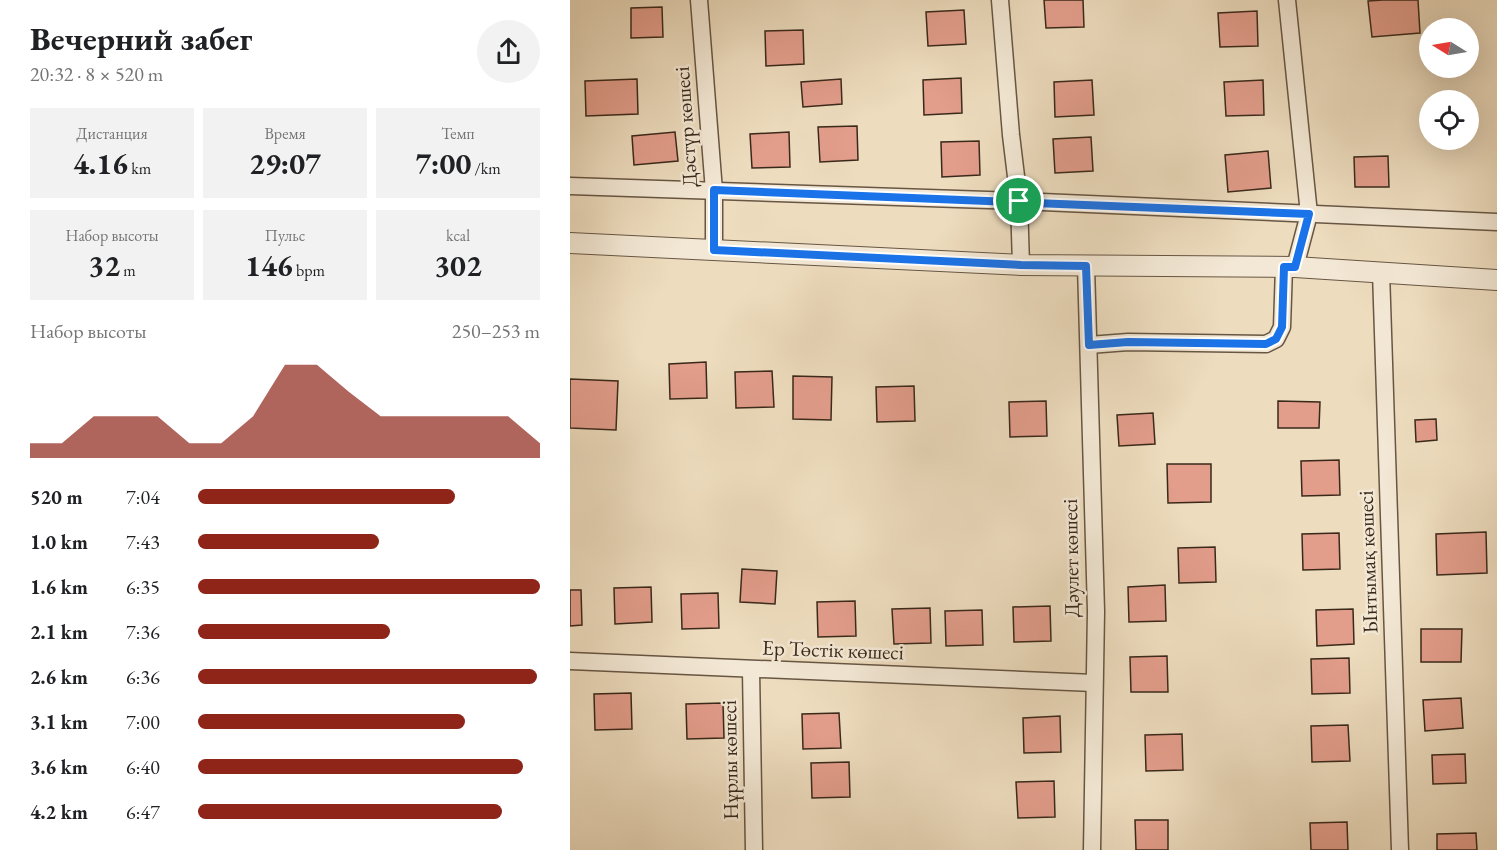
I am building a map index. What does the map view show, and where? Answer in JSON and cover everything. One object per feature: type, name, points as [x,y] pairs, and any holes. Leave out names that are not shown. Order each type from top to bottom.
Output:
[{"type":"street","name":"Дәстүр көшесі","points":[[699,0],[714,190],[714,250]]},
{"type":"street","points":[[1000,0],[1019,201],[1021,265]]},
{"type":"street","points":[[1089,345],[1128,342],[1266,344],[1276,339],[1282,327],[1289,267],[1309,214],[1287,0]]},
{"type":"street","points":[[570,186],[1019,201],[1497,222]]},
{"type":"street","points":[[570,243],[1021,265],[1289,267],[1497,280]]},
{"type":"street","name":"Дәулет көшесі","points":[[1086,266],[1096,611],[1092,850]]},
{"type":"street","name":"Ынтымақ көшесі","points":[[1381,272],[1400,850]]},
{"type":"street","name":"Ер Төстік көшесі","points":[[570,661],[1094,683]]},
{"type":"street","name":"Нұрлы көшесі","points":[[751,670],[754,850]]},
{"type":"building","points":[[1044,0],[1083,0],[1084,27],[1046,28]]},
{"type":"building","points":[[1418,0],[1419,33],[1372,37],[1368,1]]},
{"type":"building","points":[[662,7],[663,37],[631,38],[631,8]]},
{"type":"building","points":[[964,10],[966,44],[928,46],[926,12]]},
{"type":"building","points":[[1257,11],[1258,46],[1220,47],[1218,13]]},
{"type":"building","points":[[803,30],[804,64],[766,66],[765,31]]},
{"type":"building","points":[[961,78],[962,113],[924,115],[923,80]]},
{"type":"building","points":[[637,79],[638,114],[586,116],[585,81]]},
{"type":"building","points":[[841,79],[842,104],[803,107],[801,82]]},
{"type":"building","points":[[1092,80],[1094,115],[1055,117],[1054,82]]},
{"type":"building","points":[[1263,80],[1264,115],[1226,116],[1224,82]]},
{"type":"building","points":[[857,126],[858,160],[820,162],[818,127]]},
{"type":"building","points":[[675,132],[678,161],[634,165],[632,136]]},
{"type":"building","points":[[789,132],[790,167],[752,168],[750,134]]},
{"type":"building","points":[[1091,137],[1093,171],[1055,173],[1053,139]]},
{"type":"building","points":[[979,141],[980,175],[942,177],[941,142]]},
{"type":"building","points":[[1268,151],[1271,188],[1228,192],[1225,155]]},
{"type":"building","points":[[1388,156],[1389,187],[1355,187],[1354,157]]},
{"type":"building","points":[[706,362],[707,398],[670,399],[669,364]]},
{"type":"building","points":[[772,371],[774,407],[736,408],[735,372]]},
{"type":"building","points":[[793,376],[832,377],[831,420],[793,419]]},
{"type":"building","points":[[570,379],[618,381],[616,430],[570,428]]},
{"type":"building","points":[[914,386],[915,421],[877,422],[876,387]]},
{"type":"building","points":[[1046,401],[1047,436],[1010,437],[1009,402]]},
{"type":"building","points":[[1278,401],[1320,402],[1319,428],[1278,428]]},
{"type":"building","points":[[1153,413],[1155,444],[1119,446],[1117,415]]},
{"type":"building","points":[[1436,419],[1437,440],[1416,442],[1415,420]]},
{"type":"building","points":[[1339,460],[1340,495],[1302,496],[1301,461]]},
{"type":"building","points":[[1167,464],[1211,464],[1211,502],[1168,503]]},
{"type":"building","points":[[1486,532],[1487,573],[1437,575],[1436,534]]},
{"type":"building","points":[[1339,533],[1340,569],[1303,570],[1302,534]]},
{"type":"building","points":[[1215,547],[1216,582],[1179,583],[1178,548]]},
{"type":"building","points":[[742,569],[777,571],[775,604],[740,602]]},
{"type":"building","points":[[1165,585],[1166,621],[1129,622],[1128,587]]},
{"type":"building","points":[[651,587],[652,622],[615,624],[614,588]]},
{"type":"building","points":[[570,590],[581,590],[582,625],[570,626]]},
{"type":"building","points":[[718,593],[719,628],[682,629],[681,594]]},
{"type":"building","points":[[855,601],[856,636],[818,637],[817,602]]},
{"type":"building","points":[[1050,606],[1051,641],[1014,642],[1013,607]]},
{"type":"building","points":[[930,608],[931,643],[894,644],[892,609]]},
{"type":"building","points":[[1353,609],[1354,644],[1317,646],[1316,610]]},
{"type":"building","points":[[982,610],[983,645],[946,646],[945,611]]},
{"type":"building","points":[[1421,629],[1462,629],[1461,662],[1421,662]]},
{"type":"building","points":[[1167,656],[1168,692],[1131,692],[1130,657]]},
{"type":"building","points":[[1349,658],[1350,693],[1312,694],[1311,659]]},
{"type":"building","points":[[631,693],[632,729],[595,730],[594,694]]},
{"type":"building","points":[[1461,698],[1463,728],[1425,731],[1423,700]]},
{"type":"building","points":[[723,703],[724,738],[687,739],[686,704]]},
{"type":"building","points":[[839,713],[841,748],[803,749],[802,714]]},
{"type":"building","points":[[1060,716],[1061,752],[1024,753],[1023,718]]},
{"type":"building","points":[[1348,725],[1350,761],[1312,762],[1311,726]]},
{"type":"building","points":[[1182,734],[1183,770],[1146,771],[1145,735]]},
{"type":"building","points":[[1465,754],[1466,783],[1433,784],[1432,755]]},
{"type":"building","points":[[849,762],[850,797],[812,798],[811,763]]},
{"type":"building","points":[[1054,781],[1055,817],[1018,818],[1016,782]]},
{"type":"building","points":[[1135,820],[1168,820],[1168,850],[1136,850]]},
{"type":"building","points":[[1347,822],[1348,850],[1311,850],[1310,823]]},
{"type":"building","points":[[1476,833],[1477,850],[1437,850],[1437,834]]},
{"type":"route","points":[[714,190],[1019,201],[1309,214],[1295,267],[1284,267],[1282,327],[1276,339],[1266,344],[1128,342],[1089,345],[1086,266],[714,250],[714,190]]}]
